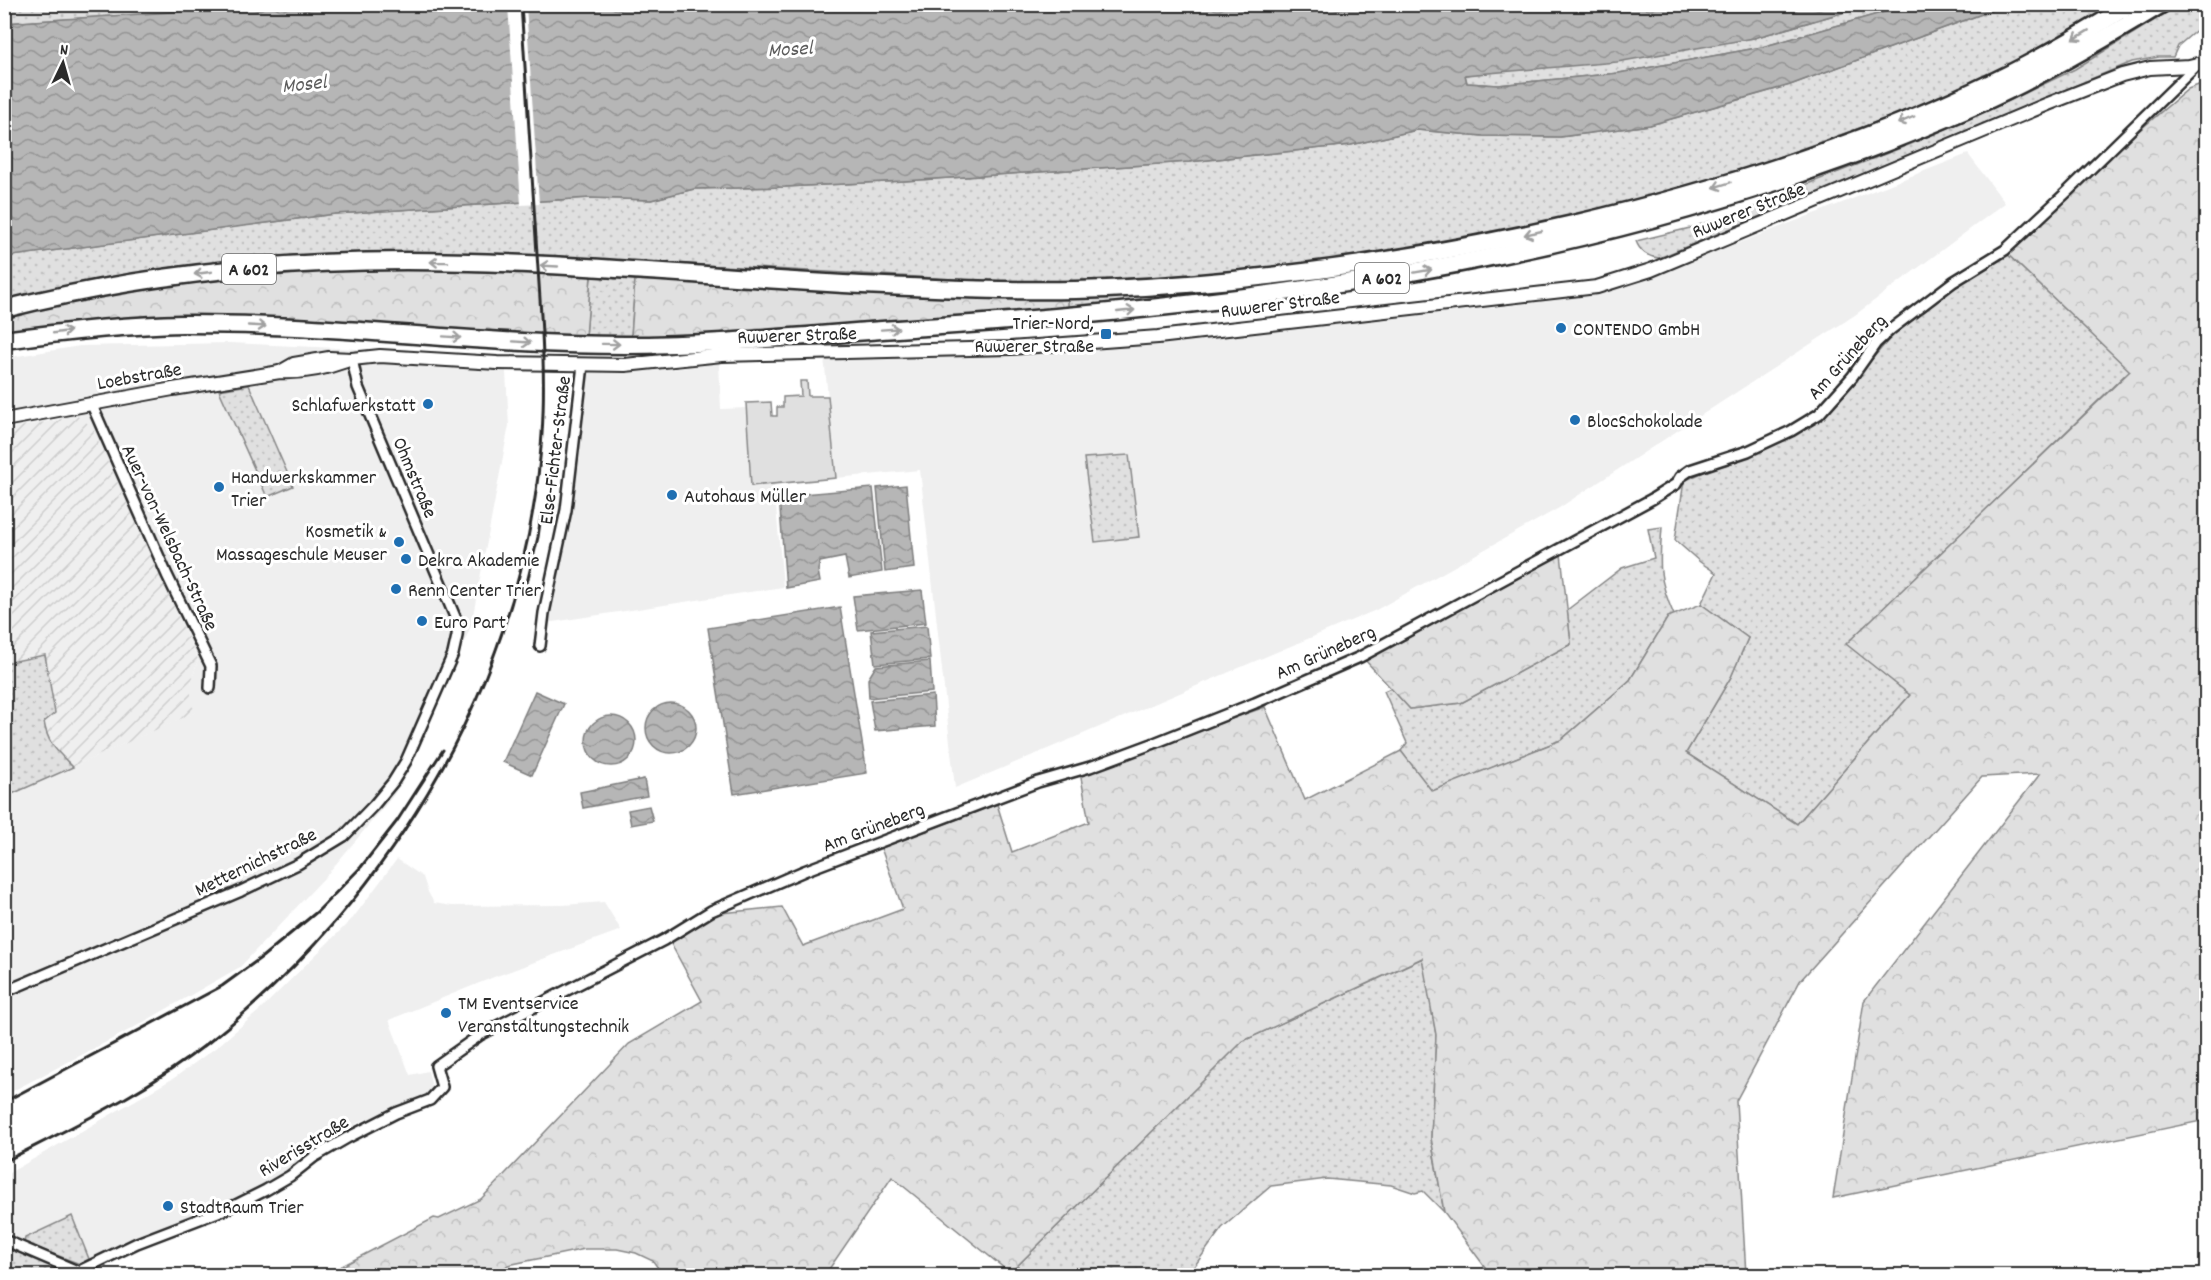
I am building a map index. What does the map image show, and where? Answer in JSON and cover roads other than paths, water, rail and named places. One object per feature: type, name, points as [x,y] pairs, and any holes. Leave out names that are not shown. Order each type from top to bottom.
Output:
[{"type":"highway","name":"A 602","points":[[4,309],[110,287],[215,271],[355,262],[498,263],[800,282],[1019,290],[1104,289],[1276,277],[1380,262],[1500,240],[1616,214],[1773,169],[1867,136],[1997,80],[2073,40],[2131,4]]},
{"type":"highway","name":"A 602","points":[[4,340],[77,330],[180,324],[276,327],[553,344],[631,345],[1102,314],[1294,292],[1466,263],[1533,248],[1708,205],[1778,182],[1873,148],[2004,92],[2078,55],[2162,4]]},
{"type":"main road","name":"Ruwerer Straße","points":[[352,359],[380,356],[625,365],[722,356],[1010,348],[1106,341],[1597,287],[1661,266],[2122,75],[2150,68],[2202,63]]},
{"type":"main road","name":"Loebstraße","points":[[4,420],[280,372],[297,372],[331,366],[352,359]]},
{"type":"street","name":"Am Grüneberg","points":[[389,1116],[424,1103],[438,1093],[442,1087],[436,1066],[480,1035],[664,940],[711,911],[804,871],[1017,790],[1152,744],[1255,703],[1360,657],[1652,499],[1676,484],[1680,477],[1690,470],[1748,451],[1791,431],[1819,414],[1852,377],[1876,343],[1890,330],[1953,282],[2005,250],[2202,63]]},
{"type":"street","name":"Ohmstraße","points":[[352,359],[358,387],[456,617],[457,642]]},
{"type":"street","name":"Else-Fichter-Straße","points":[[540,646],[544,612],[566,510],[583,365]]},
{"type":"street","name":"Auer-von-Welsbach-Straße","points":[[91,404],[167,575],[211,666],[210,688]]},
{"type":"street","name":"Metternichstraße","points":[[4,992],[245,889],[298,864],[344,836],[374,806],[406,761],[427,717],[457,642]]},
{"type":"street","name":"Riverisstraße","points":[[73,1273],[137,1243],[236,1205],[290,1176],[319,1154],[389,1116]]},
{"type":"street","points":[[4,1245],[9,1242],[73,1273]]},
{"type":"water","name":"Mosel","points":[[293,4],[1869,5],[1754,38],[1617,62],[1465,75],[1467,83],[1498,85],[1619,73],[1762,47],[1909,5],[2006,5],[1790,85],[1650,125],[1560,137],[1483,136],[1417,130],[1351,145],[1189,162],[904,181],[694,189],[651,200],[590,198],[335,214],[5,257],[4,23]]},
{"type":"water","points":[[906,485],[914,568],[885,572],[877,488]]},
{"type":"water","points":[[873,488],[882,572],[849,578],[845,557],[820,562],[818,570],[820,582],[786,588],[779,496]]},
{"type":"water","points":[[922,590],[926,623],[858,630],[853,596]]},
{"type":"water","points":[[840,607],[867,773],[734,794],[708,628]]},
{"type":"water","points":[[927,626],[930,659],[875,664],[871,631]]},
{"type":"water","points":[[930,661],[932,692],[869,698],[868,679],[876,666]]},
{"type":"water","points":[[535,691],[564,704],[532,775],[503,762]]},
{"type":"water","points":[[933,695],[935,726],[875,731],[870,701]]},
{"type":"water","points":[[666,703],[676,703],[689,710],[696,723],[696,733],[689,746],[676,753],[666,753],[657,749],[650,742],[646,733],[646,723],[650,714],[657,707]]},
{"type":"water","points":[[606,716],[616,716],[629,723],[636,736],[636,746],[629,759],[616,766],[606,766],[597,762],[590,755],[586,746],[586,736],[590,727],[597,720]]},
{"type":"water","points":[[644,779],[647,796],[583,808],[580,792]]},
{"type":"water","points":[[649,806],[653,821],[631,825],[628,810]]},
{"type":"railway","points":[[4,1162],[135,1093],[160,1077],[208,1043],[275,984],[337,919],[392,849],[439,773],[479,693],[509,609],[531,523],[542,434],[542,344],[521,4]]},
{"type":"railway","points":[[525,591],[541,515]]},
{"type":"railway","points":[[4,1102],[222,986],[262,957],[318,911],[361,867],[397,821],[443,750]]},
{"type":"place","name":"CONTENDO GmbH","points":[[1561,328]]},
{"type":"place","name":"Trier-Nord, Ruwerer Straße","points":[[1106,334]]},
{"type":"place","name":"Schlafwerkstatt","points":[[428,404]]},
{"type":"place","name":"BlocSchokolade","points":[[1575,420]]},
{"type":"place","name":"Handwerkskammer Trier","points":[[219,487]]},
{"type":"place","name":"Autohaus Müller","points":[[672,495]]},
{"type":"place","name":"Kosmetik & Massageschule Meuser","points":[[399,542]]},
{"type":"place","name":"Dekra Akademie","points":[[406,559]]},
{"type":"place","name":"Renn Center Trier","points":[[396,589]]},
{"type":"place","name":"Euro Part","points":[[422,621]]},
{"type":"place","name":"TM Eventservice Veranstaltungstechnik","points":[[446,1013]]},
{"type":"place","name":"StadtRaum Trier","points":[[168,1206]]}]
